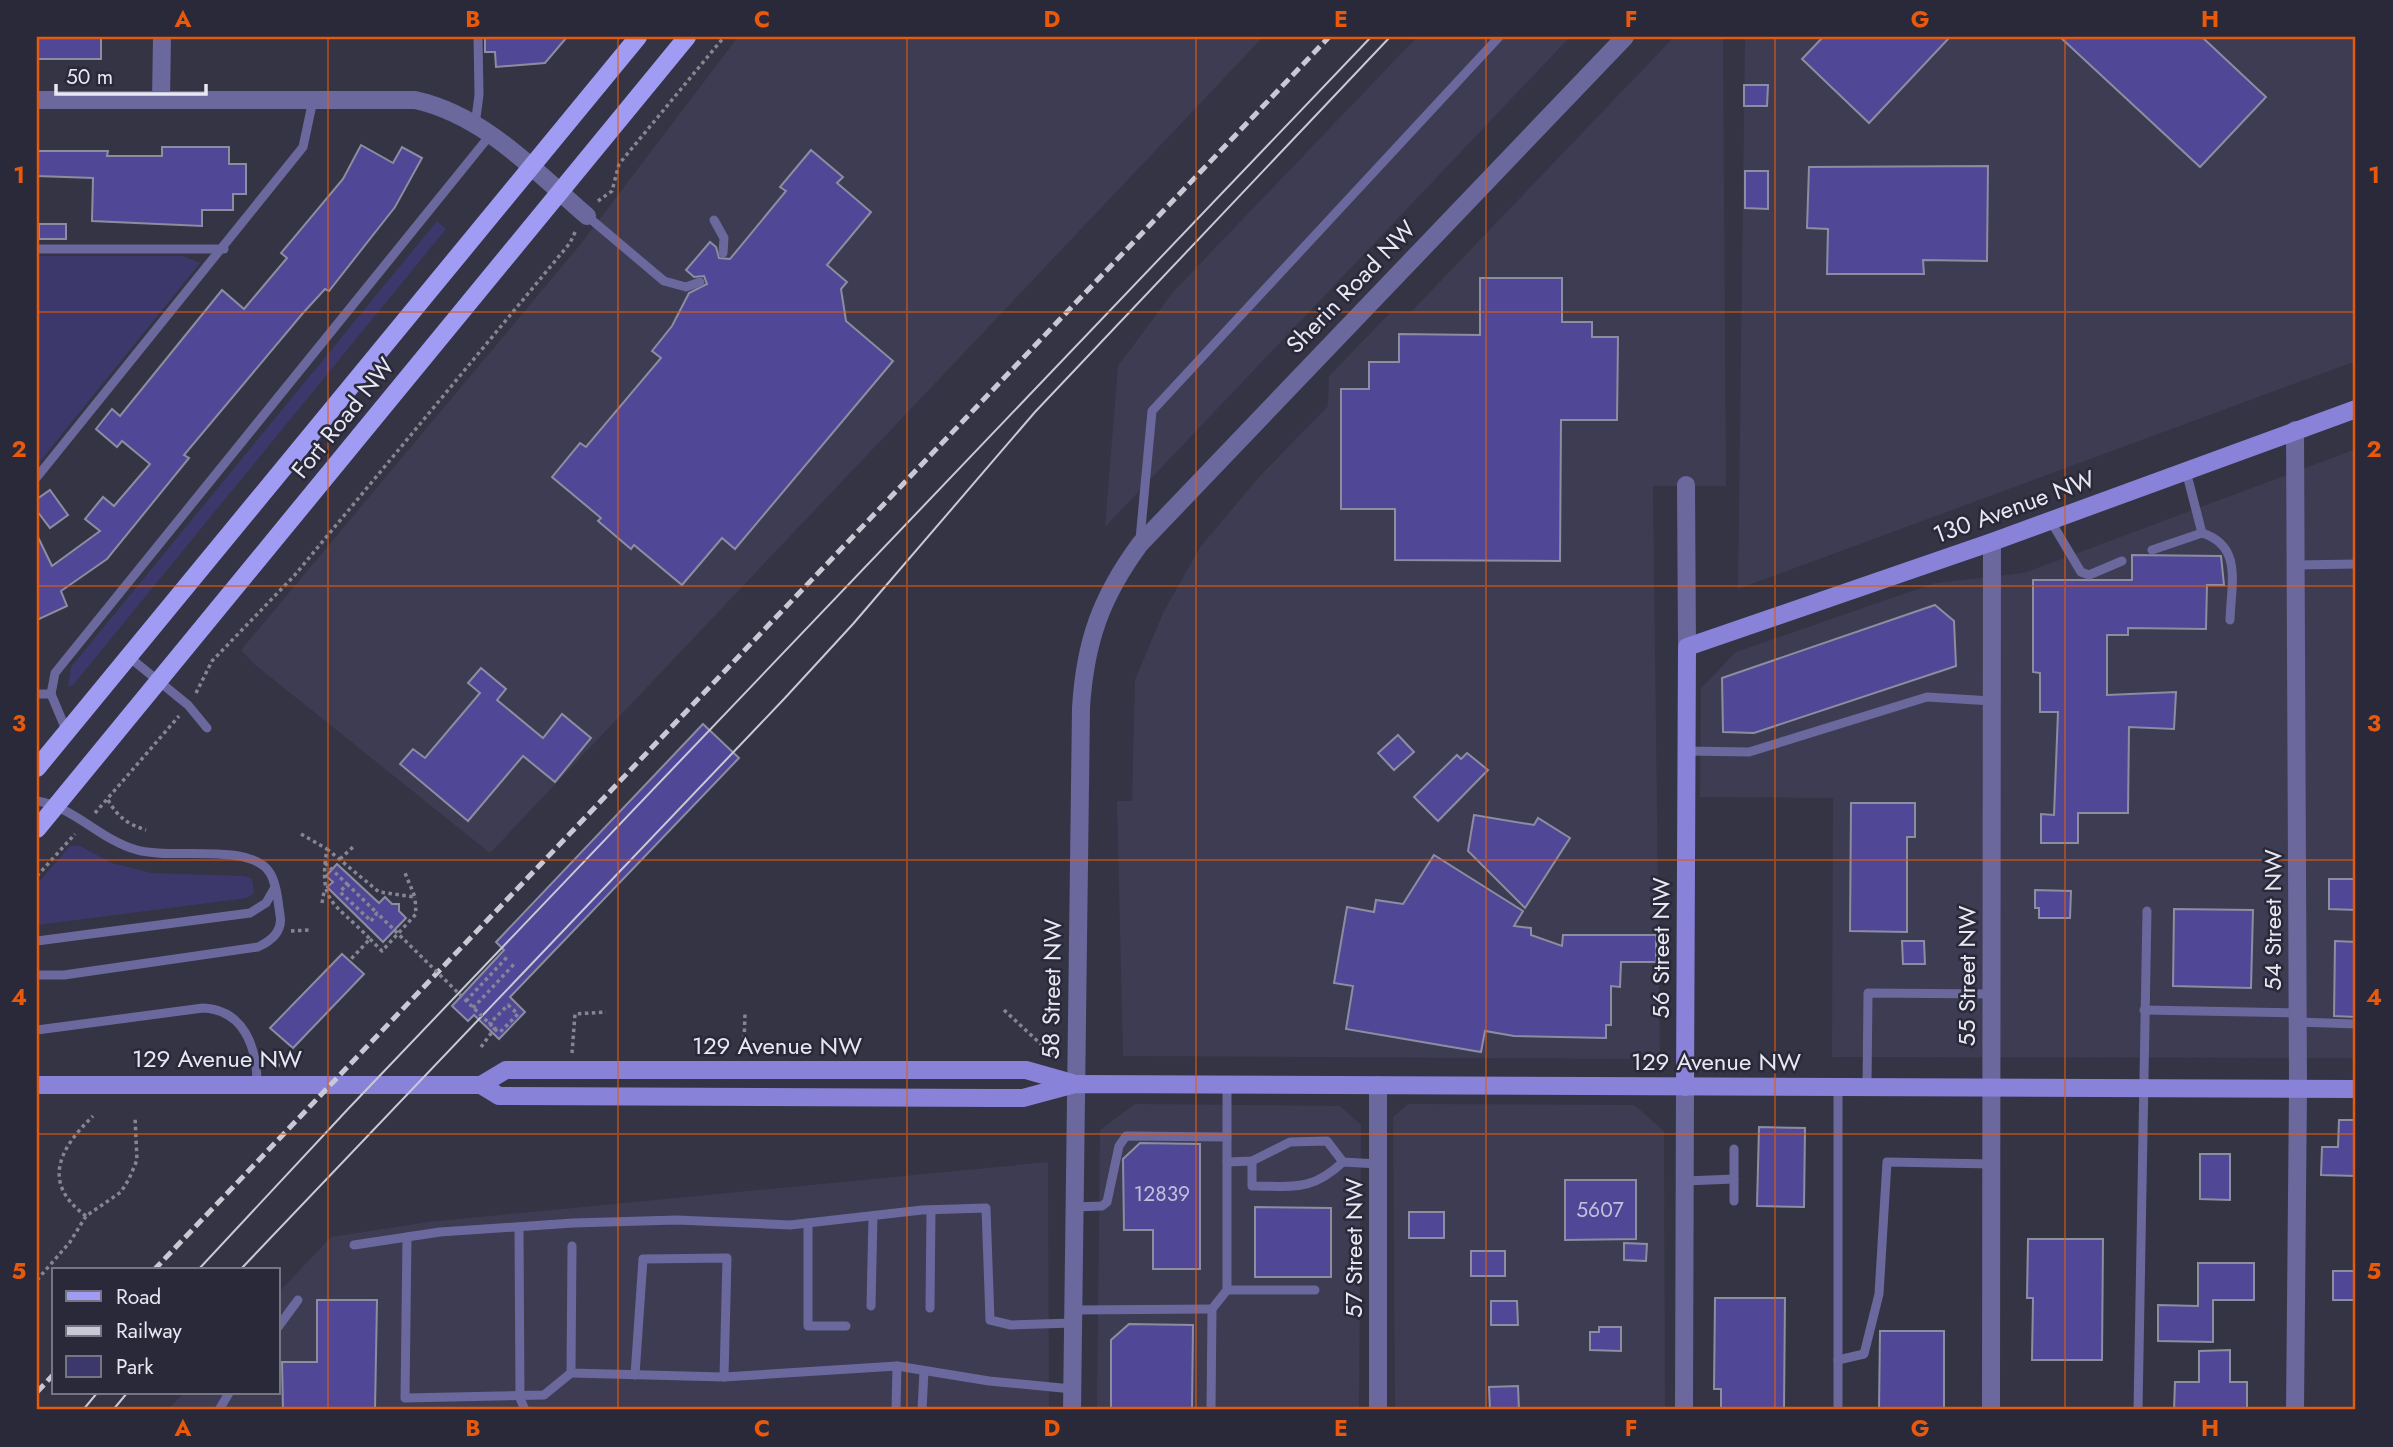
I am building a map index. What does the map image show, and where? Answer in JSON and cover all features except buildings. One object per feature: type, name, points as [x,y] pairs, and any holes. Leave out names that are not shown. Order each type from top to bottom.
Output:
[{"type":"main road","name":"Fort Road NW","points":[[37,768],[638,37]]},
{"type":"main road","name":"Fort Road NW","points":[[37,829],[687,37]]},
{"type":"street","points":[[161,100],[162,37]]},
{"type":"street","name":"Sherin Road NW","points":[[1117,576],[1140,544],[1625,37]]},
{"type":"street","points":[[37,100],[415,100],[445,107],[491,134],[587,216]]},
{"type":"street","name":"130 Avenue NW","points":[[1687,647],[1992,542],[2356,409]]},
{"type":"street","name":"54 Street NW","points":[[2295,430],[2298,1017],[2295,1410]]},
{"type":"street","name":"56 Street NW","points":[[1684,1410],[1686,485]]},
{"type":"street","name":"55 Street NW","points":[[1991,1410],[1992,542]]},
{"type":"street","name":"58 Street NW","points":[[1072,1410],[1083,684],[1095,626],[1117,576]]},
{"type":"street","name":"129 Avenue NW","points":[[481,1085],[506,1070],[1026,1070],[1075,1084]]},
{"type":"street","name":"129 Avenue NW","points":[[37,1085],[481,1085],[499,1096],[1023,1098],[1075,1084],[2356,1089]]},
{"type":"street","name":"57 Street NW","points":[[1378,1085],[1378,1410]]},
{"type":"lane","points":[[475,125],[479,95],[478,37]]},
{"type":"lane","points":[[1140,544],[1152,411],[1499,37]]},
{"type":"lane","points":[[37,477],[224,249],[303,147],[313,100]]},
{"type":"lane","points":[[67,732],[51,694],[55,673],[491,134]]},
{"type":"lane","points":[[587,216],[663,281],[686,287],[700,282]]},
{"type":"lane","points":[[714,220],[724,238],[723,253]]},
{"type":"lane","points":[[37,249],[224,249]]},
{"type":"lane","points":[[2186,471],[2202,533]]},
{"type":"lane","points":[[2049,520],[2081,572],[2089,575],[2122,561]]},
{"type":"lane","points":[[2152,550],[2202,533],[2217,538],[2228,548],[2231,562],[2230,620]]},
{"type":"lane","points":[[2296,565],[2356,564]]},
{"type":"lane","points":[[129,657],[188,705],[207,728]]},
{"type":"lane","points":[[37,694],[51,694]]},
{"type":"lane","points":[[1686,751],[1749,752],[1927,697],[1992,701]]},
{"type":"lane","points":[[37,801],[58,805],[109,838],[138,850],[183,856],[241,856],[260,861],[273,877],[281,920],[274,937],[258,947],[64,975],[37,975]]},
{"type":"lane","points":[[37,941],[250,913],[266,903],[275,887]]},
{"type":"lane","points":[[2138,1410],[2147,911]]},
{"type":"lane","points":[[1867,1087],[1868,993],[1992,994]]},
{"type":"lane","points":[[37,1030],[203,1008],[221,1010],[238,1020],[247,1036],[257,1060],[257,1084]]},
{"type":"lane","points":[[2144,1010],[2298,1017],[2356,1024]]},
{"type":"lane","points":[[1211,1410],[1212,1309],[1227,1290],[1227,1085]]},
{"type":"lane","points":[[1838,1087],[1838,1406],[1849,1410]]},
{"type":"lane","points":[[1074,1207],[1102,1206],[1107,1202],[1119,1146],[1126,1136],[1227,1137]]},
{"type":"lane","points":[[1227,1162],[1252,1161],[1290,1142],[1327,1141],[1343,1162]]},
{"type":"lane","points":[[1734,1149],[1734,1201]]},
{"type":"lane","points":[[1252,1161],[1252,1186],[1306,1185],[1324,1180],[1343,1162],[1378,1164]]},
{"type":"lane","points":[[1838,1360],[1864,1354],[1879,1294],[1887,1162],[1992,1164]]},
{"type":"lane","points":[[1685,1181],[1734,1180]]},
{"type":"lane","points":[[354,1245],[407,1237],[519,1227],[677,1220],[808,1223],[931,1210],[986,1208],[990,1320],[1011,1325],[1073,1316],[1212,1309]]},
{"type":"lane","points":[[930,1308],[931,1210]]},
{"type":"lane","points":[[871,1306],[873,1216]]},
{"type":"lane","points":[[808,1223],[808,1326],[846,1326]]},
{"type":"lane","points":[[519,1227],[520,1398],[525,1410]]},
{"type":"lane","points":[[407,1237],[405,1398],[520,1398],[544,1395],[571,1373],[724,1377],[897,1366],[1072,1389]]},
{"type":"lane","points":[[571,1373],[572,1246]]},
{"type":"lane","points":[[635,1374],[643,1259],[727,1258],[724,1377]]},
{"type":"lane","points":[[1227,1290],[1315,1290]]},
{"type":"lane","points":[[280,1324],[298,1300]]},
{"type":"lane","points":[[896,1410],[897,1366]]},
{"type":"lane","points":[[922,1410],[925,1371]]},
{"type":"lane","points":[[219,1410],[228,1394]]},
{"type":"path","points":[[598,200],[612,191],[619,164],[724,37]]},
{"type":"path","points":[[196,693],[212,661],[294,576],[572,237]]},
{"type":"path","points":[[146,830],[131,825],[116,814],[108,800],[178,718]]},
{"type":"path","points":[[301,834],[327,849],[379,892],[415,897]]},
{"type":"path","points":[[37,876],[63,847]]},
{"type":"path","points":[[340,859],[353,847]]},
{"type":"path","points":[[327,849],[323,886],[325,892],[352,924],[382,951],[416,914],[415,897],[405,873]]},
{"type":"path","points":[[325,863],[348,884],[472,1008],[499,1033],[518,1014],[508,1004],[490,1023],[495,1028],[481,1046]]},
{"type":"path","points":[[348,884],[340,892],[371,921],[377,913]]},
{"type":"path","points":[[315,886],[323,886]]},
{"type":"path","points":[[323,903],[322,894],[325,892]]},
{"type":"path","points":[[351,959],[370,939]]},
{"type":"path","points":[[466,1001],[509,955]]},
{"type":"path","points":[[472,1008],[516,962]]},
{"type":"path","points":[[1004,1010],[1050,1049],[1075,1084]]},
{"type":"path","points":[[572,1055],[575,1014],[606,1012]]},
{"type":"path","points":[[736,1053],[744,1043],[745,1014]]},
{"type":"path","points":[[86,1216],[69,1203],[59,1180],[60,1159],[72,1136],[93,1116]]},
{"type":"path","points":[[37,1280],[71,1242],[86,1216],[121,1192],[137,1160],[135,1117]]},
{"type":"shaded area","points":[[738,37],[1263,37],[490,853],[254,664],[241,650],[580,245]]},
{"type":"shaded area","points":[[1417,37],[1570,37],[1105,527],[1118,366],[1173,292]]},
{"type":"shaded area","points":[[1674,37],[1723,37],[1726,486],[1653,486],[1660,1059],[1123,1056],[1117,801],[1132,801],[1135,680],[1164,611],[1201,546],[1260,476],[1328,406],[1329,376],[1390,313],[1411,312]]},
{"type":"shaded area","points":[[1745,37],[2356,37],[2356,361],[1738,589]]},
{"type":"shaded area","points":[[2356,449],[2356,1058],[1832,1057],[1833,798],[1700,797],[1701,688],[1736,652],[1935,583],[2024,573]]},
{"type":"shaded area","points":[[1135,1104],[1340,1106],[1361,1125],[1359,1410],[1097,1410],[1100,1130]]},
{"type":"shaded area","points":[[1408,1104],[1634,1105],[1664,1131],[1665,1410],[1395,1410],[1393,1117]]},
{"type":"shaded area","points":[[1048,1162],[1049,1410],[167,1410],[183,1394],[280,1394],[280,1291],[331,1237],[428,1222]]},
{"type":"green space","points":[[437,221],[446,229],[73,685],[68,687],[71,667]]},
{"type":"green space","points":[[37,256],[183,256],[200,263],[37,465]]},
{"type":"green space","points":[[70,846],[80,846],[112,863],[151,873],[245,876],[252,879],[254,893],[247,898],[37,925],[37,884]]},
{"type":"tram line","points":[[200,1268],[348,1109],[1371,37]]},
{"type":"tram line","points":[[242,1268],[784,699],[853,624],[1035,412],[1390,37]]},
{"type":"tram line","points":[[83,1410],[96,1394]]},
{"type":"tram line","points":[[113,1410],[126,1394]]},
{"type":"railway","points":[[156,1268],[1329,37]]},
{"type":"railway","points":[[37,1392],[52,1376]]}]
